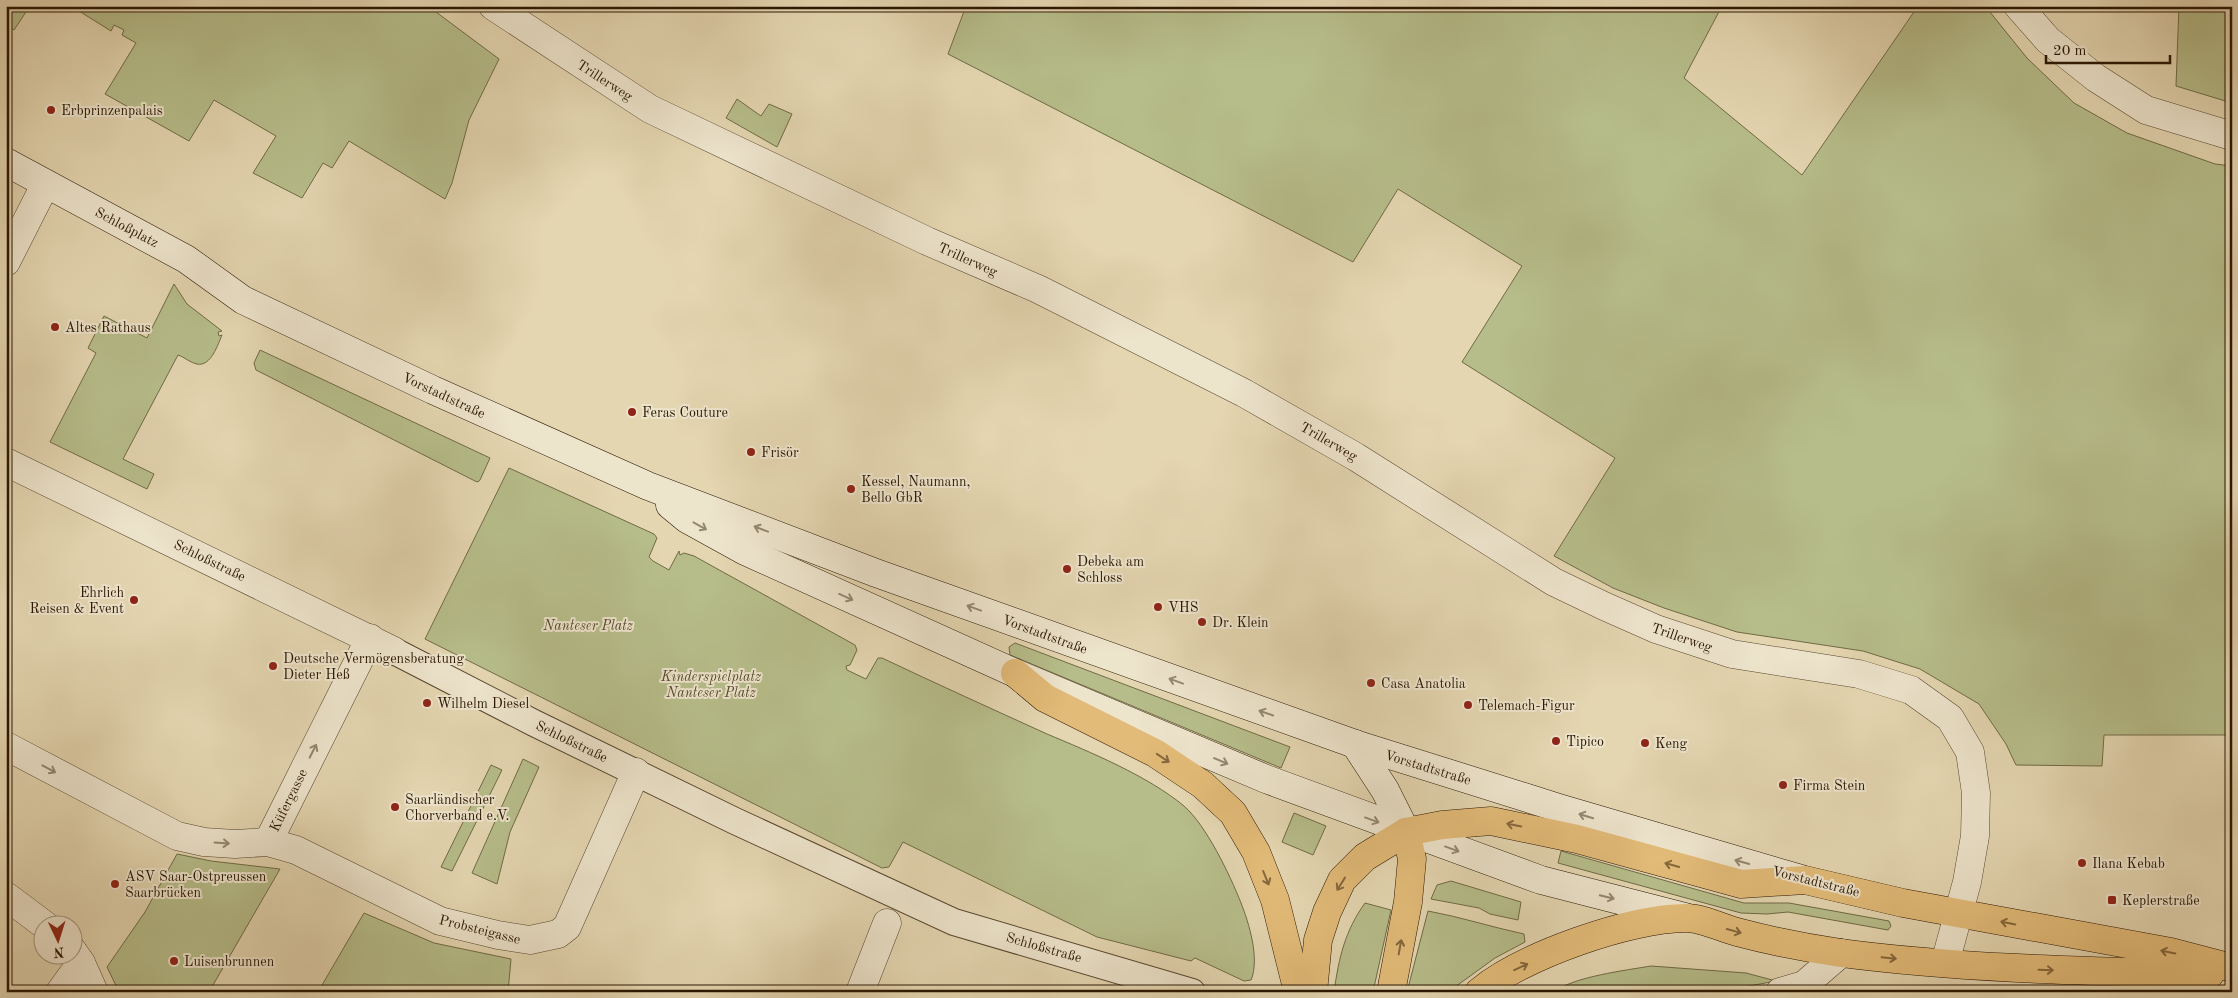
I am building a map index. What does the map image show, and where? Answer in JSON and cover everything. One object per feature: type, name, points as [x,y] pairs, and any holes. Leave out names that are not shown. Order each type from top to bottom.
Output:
[{"type":"main road","points":[[1015,673],[1045,698],[1155,753],[1203,785],[1233,813],[1256,852],[1275,900],[1298,992]]},
{"type":"main road","points":[[1313,992],[1318,940],[1327,912],[1342,880],[1365,857],[1406,832],[1442,825],[1491,821],[1577,839],[1741,884],[1805,880]]},
{"type":"main road","points":[[1391,992],[1408,902],[1412,860],[1406,832]]},
{"type":"main road","name":"Vorstadtstraße","points":[[1805,880],[1959,913],[2170,952],[2232,968]]},
{"type":"main road","name":"Vorstadtstraße","points":[[1688,918],[1780,942],[1841,953],[2040,970],[2232,974]]},
{"type":"main road","points":[[1479,992],[1514,969],[1587,937],[1631,926],[1688,918]]},
{"type":"street","name":"Trillerweg","points":[[493,6],[650,109],[927,241],[1038,289],[1244,393],[1356,457],[1554,582],[1656,629],[1732,654],[1859,674],[1911,690],[1950,718],[1970,752],[1976,793],[1975,836],[1959,913],[1944,963]]},
{"type":"street","points":[[2018,6],[2048,40],[2096,78],[2146,110],[2232,136]]},
{"type":"street","name":"Schloßplatz","points":[[6,162],[40,195],[186,259],[243,300]]},
{"type":"street","points":[[6,262],[40,195]]},
{"type":"street","name":"Vorstadtstraße","points":[[243,300],[450,398],[648,486],[876,573],[1355,744],[1559,808],[1805,880]]},
{"type":"street","name":"Schloßstraße","points":[[6,462],[370,638],[534,723],[898,898],[954,922],[1192,992]]},
{"type":"street","name":"Vorstadtstraße","points":[[648,486],[687,519],[745,552],[1015,673],[1266,780],[1540,880],[1688,918]]},
{"type":"street","name":"Küfergasse","points":[[6,746],[177,836],[204,842],[235,844],[268,842],[370,638]]},
{"type":"street","points":[[1355,744],[1385,790],[1406,832]]},
{"type":"street","name":"Probsteigasse","points":[[268,842],[296,850],[440,920],[530,940],[558,934],[567,928],[636,772]]},
{"type":"street","points":[[6,896],[33,916]]},
{"type":"street","points":[[860,992],[898,898]]},
{"type":"street","points":[[1780,992],[1804,985],[1841,953]]},
{"type":"street","points":[[60,992],[73,966]]},
{"type":"street","points":[[81,966],[94,992]]},
{"type":"green space","points":[[6,6],[30,6],[14,30],[6,24]]},
{"type":"green space","points":[[71,6],[428,6],[499,59],[469,120],[452,183],[445,199],[349,141],[332,168],[323,163],[302,198],[253,173],[276,136],[214,100],[189,141],[105,94],[136,43],[122,35],[124,30],[114,25],[111,31]]},
{"type":"green space","points":[[966,6],[1722,6],[1684,78],[1802,175],[1918,6],[1985,6],[2027,58],[2074,103],[2127,133],[2215,164],[2232,166],[2232,735],[2104,735],[2102,766],[2016,765],[2006,744],[1979,704],[1920,669],[1863,651],[1737,632],[1664,608],[1613,588],[1554,556],[1615,458],[1462,362],[1522,266],[1398,189],[1353,262],[948,54]]},
{"type":"green space","points":[[2179,6],[2232,6],[2232,103],[2176,86]]},
{"type":"green space","points":[[737,99],[761,116],[769,104],[792,114],[777,147],[726,118]]},
{"type":"green space","points":[[174,284],[187,304],[222,331],[218,332],[219,336],[222,335],[210,359],[202,364],[197,364],[178,355],[123,459],[154,474],[147,489],[50,442],[96,353],[88,348],[104,316],[147,338]]},
{"type":"green space","points":[[260,350],[490,458],[480,480],[478,482],[475,481],[256,370],[254,363]]},
{"type":"green space","name":"Nanteser Platz","points":[[509,468],[654,534],[657,538],[649,557],[669,570],[679,551],[680,555],[684,553],[694,556],[855,645],[857,650],[850,665],[846,666],[847,670],[866,679],[878,658],[882,658],[1100,757],[1170,795],[1184,806],[1201,825],[1217,851],[1236,892],[1247,921],[1254,952],[1251,980],[1244,981],[1195,958],[1191,961],[1097,937],[903,842],[889,867],[882,868],[425,639]]},
{"type":"green space","points":[[1015,643],[1290,747],[1281,768],[1010,655],[1009,647]]},
{"type":"green space","points":[[523,759],[539,767],[510,832],[497,884],[472,873]]},
{"type":"green space","points":[[491,765],[502,770],[452,871],[441,867]]},
{"type":"green space","points":[[1294,813],[1326,826],[1313,855],[1282,842]]},
{"type":"green space","points":[[1561,851],[1744,903],[1789,903],[1889,921],[1891,926],[1888,930],[1788,912],[1767,914],[1741,913],[1558,863]]},
{"type":"green space","points":[[177,854],[211,861],[280,869],[209,992],[119,992],[107,967],[145,912]]},
{"type":"green space","points":[[1451,881],[1521,902],[1518,920],[1490,914],[1479,908],[1431,899],[1437,885]]},
{"type":"green space","points":[[1365,903],[1391,910],[1373,992],[1334,992],[1344,945],[1352,924]]},
{"type":"green space","points":[[1428,911],[1524,934],[1525,942],[1495,958],[1448,992],[1407,992]]},
{"type":"green space","points":[[364,913],[434,943],[511,959],[508,992],[318,992]]},
{"type":"green space","points":[[1651,966],[1746,973],[1776,981],[1717,992],[1555,992],[1586,978]]},
{"type":"place","name":"Erbprinzenpalais","points":[[51,110]]},
{"type":"place","name":"Altes Rathaus","points":[[55,327]]},
{"type":"place","name":"Feras Couture","points":[[632,412]]},
{"type":"place","name":"Frisör","points":[[751,452]]},
{"type":"place","name":"Kessel, Naumann, Bello GbR","points":[[851,489]]},
{"type":"place","name":"Debeka am Schloss","points":[[1067,569]]},
{"type":"place","name":"Ehrlich Reisen & Event","points":[[134,600]]},
{"type":"place","name":"VHS","points":[[1158,607]]},
{"type":"place","name":"Dr. Klein","points":[[1202,622]]},
{"type":"place","name":"Deutsche Vermögensberatung Dieter Heß","points":[[273,666]]},
{"type":"place","name":"Casa Anatolia","points":[[1371,683]]},
{"type":"place","name":"Wilhelm Diesel","points":[[427,703]]},
{"type":"place","name":"Telemach-Figur","points":[[1468,705]]},
{"type":"place","name":"Tipico","points":[[1556,741]]},
{"type":"place","name":"Keng","points":[[1645,743]]},
{"type":"place","name":"Firma Stein","points":[[1783,785]]},
{"type":"place","name":"Saarländischer Chorverband e.V.","points":[[395,807]]},
{"type":"place","name":"Ilana Kebab","points":[[2082,863]]},
{"type":"place","name":"ASV Saar-Ostpreussen Saarbrücken","points":[[115,884]]},
{"type":"place","name":"Keplerstraße","points":[[2112,900]]},
{"type":"place","name":"Luisenbrunnen","points":[[174,961]]},
{"type":"park label","name":"Kinderspielplatz Nanteser Platz","points":[[711,684]]}]
